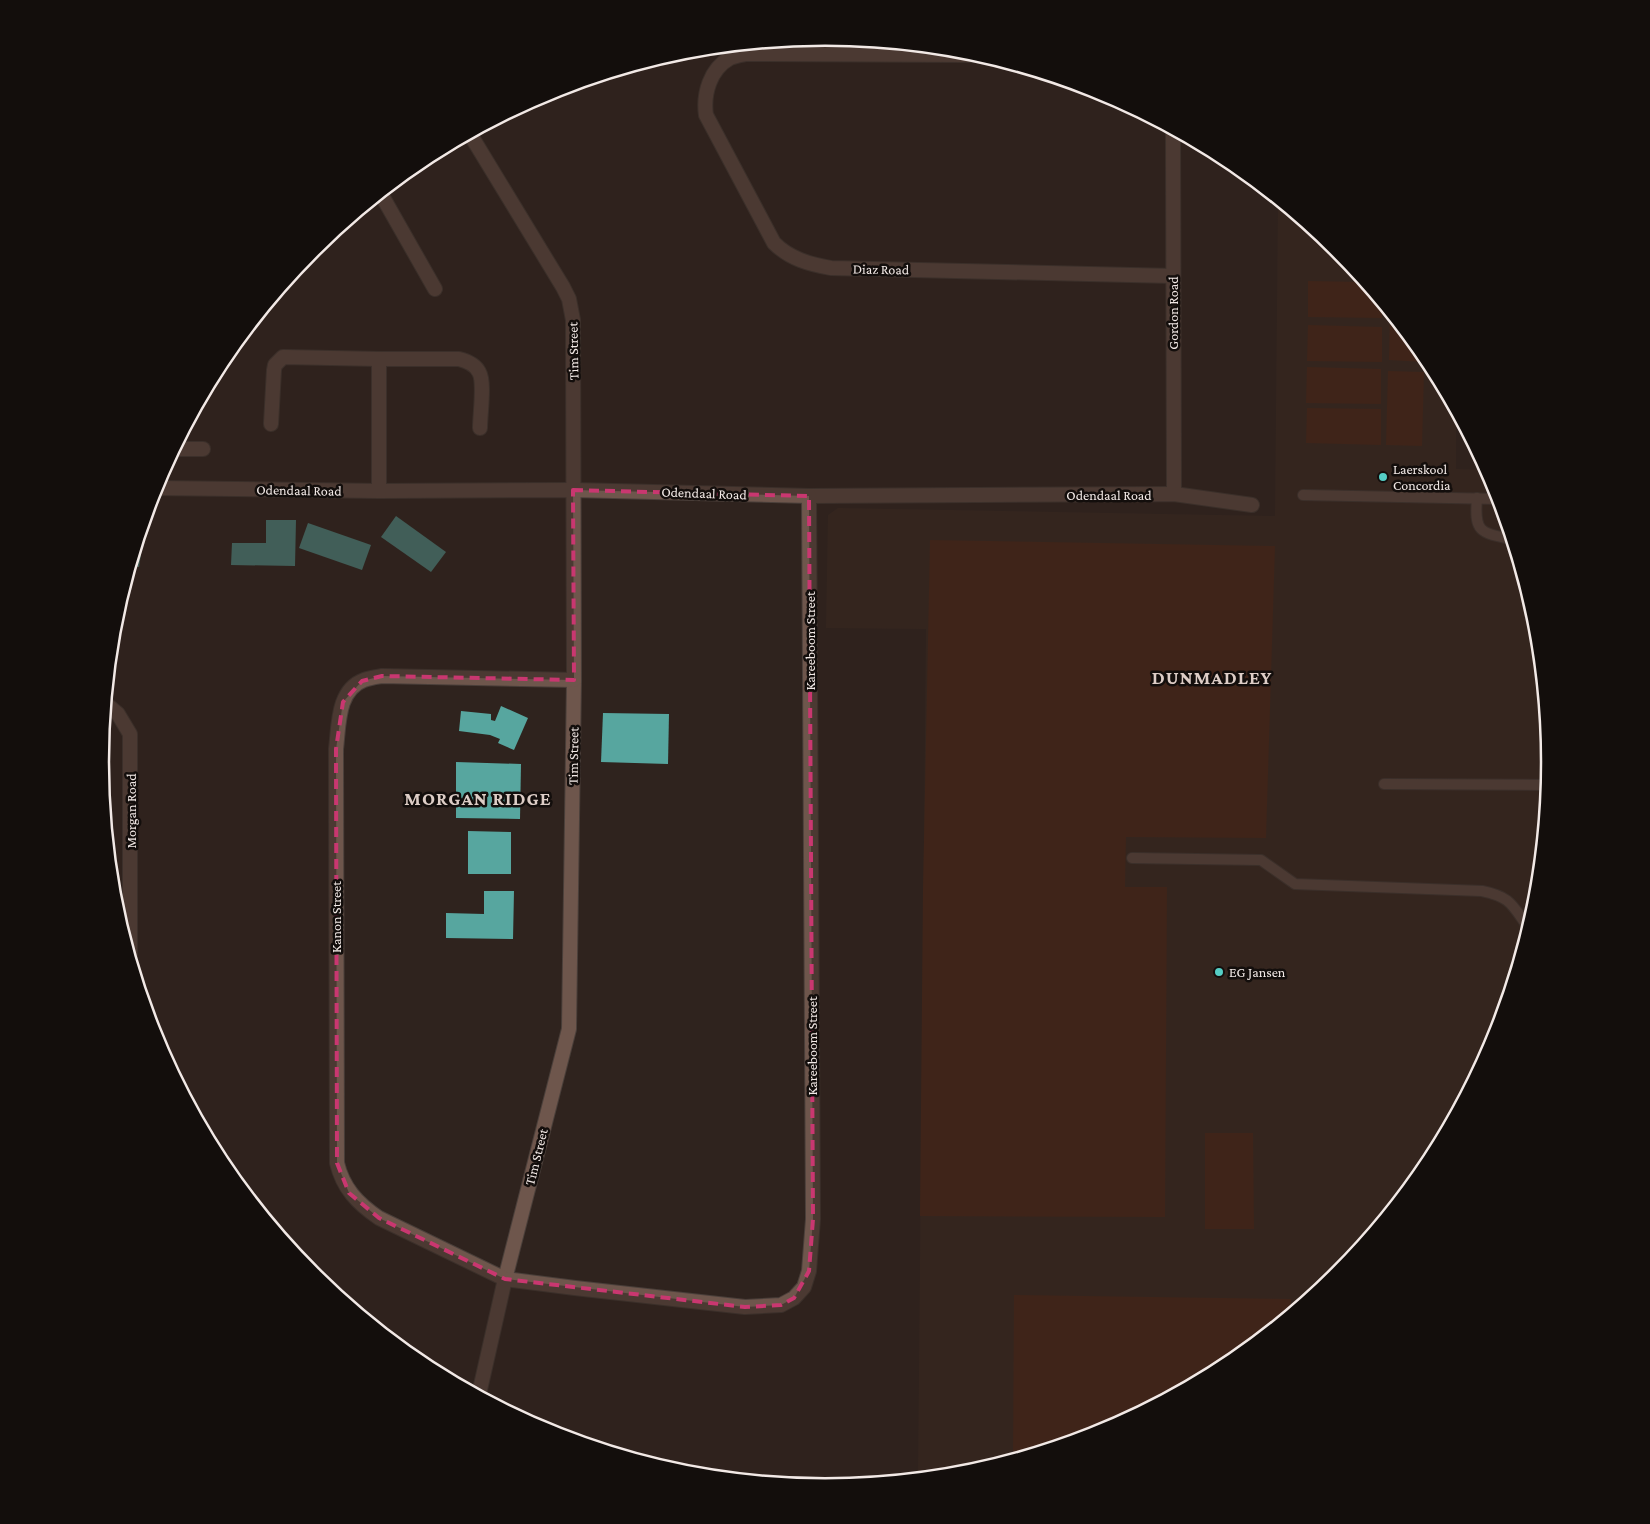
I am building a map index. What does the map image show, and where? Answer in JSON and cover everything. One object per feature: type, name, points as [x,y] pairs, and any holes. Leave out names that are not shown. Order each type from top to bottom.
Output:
[{"type":"street","name":"Diaz Road","points":[[935,55],[746,54],[730,58],[715,73],[705,92],[706,114],[774,243],[782,252],[809,264],[831,268],[1173,276]]},
{"type":"street","name":"Gordon Road","points":[[1173,137],[1174,494]]},
{"type":"street","name":"Tim Street","points":[[473,139],[563,287],[569,299],[574,320],[574,680],[569,1029],[505,1279],[480,1389]]},
{"type":"street","points":[[384,199],[435,289]]},
{"type":"street","points":[[271,424],[275,364],[283,357],[459,359],[468,361],[480,372],[480,428]]},
{"type":"street","points":[[379,359],[379,491]]},
{"type":"street","points":[[181,449],[203,449]]},
{"type":"street","name":"Odendaal Road","points":[[164,488],[379,491],[573,490],[809,496],[1174,494],[1252,505]]},
{"type":"street","name":"Kareeboom Street","points":[[505,1279],[585,1290],[745,1307],[781,1305],[794,1298],[804,1287],[809,1271],[813,1219],[809,496]]},
{"type":"street","name":"Kanon Street","points":[[505,1279],[378,1218],[361,1206],[349,1193],[340,1176],[337,1163],[336,749],[343,702],[350,690],[362,680],[382,676],[574,680]]},
{"type":"street","name":"Morgan Road","points":[[112,709],[125,722],[130,734],[130,931]]},
{"type":"lane","points":[[1303,494],[1490,499]]},
{"type":"lane","points":[[1477,498],[1477,521],[1480,529],[1486,534],[1505,538]]},
{"type":"lane","points":[[1384,784],[1540,785]]},
{"type":"lane","points":[[1132,858],[1261,860],[1295,884],[1482,891],[1499,894],[1510,902],[1523,920]]},
{"type":"highlighted area","points":[[573,490],[809,496],[813,1219],[809,1271],[794,1298],[781,1305],[745,1307],[505,1279],[379,1218],[349,1193],[337,1163],[336,749],[343,702],[362,681],[382,676],[574,680]]},
{"type":"shaded area","name":"EG Jansen","points":[[1278,208],[1331,256],[1363,290],[1393,326],[1420,364],[1456,424],[1456,469],[1478,470],[1503,532],[1516,577],[1527,622],[1535,669],[1541,762],[1535,855],[1527,902],[1503,992],[1467,1079],[1445,1120],[1393,1198],[1331,1268],[1261,1330],[1183,1382],[1142,1404],[1099,1423],[1055,1440],[1010,1453],[965,1464],[918,1472],[926,629],[826,628],[828,515],[838,508],[1275,516]]},
{"type":"shaded area","points":[[1308,281],[1355,282],[1382,313],[1382,318],[1308,317]]},
{"type":"shaded area","points":[[1390,322],[1418,362],[1389,360]]},
{"type":"shaded area","points":[[1308,325],[1382,327],[1382,362],[1307,361]]},
{"type":"shaded area","points":[[1307,367],[1381,369],[1381,404],[1306,403]]},
{"type":"shaded area","points":[[1388,371],[1424,372],[1422,446],[1386,445]]},
{"type":"shaded area","points":[[1307,408],[1381,409],[1381,445],[1306,443]]},
{"type":"shaded area","points":[[930,540],[1275,546],[1266,838],[1126,837],[1125,887],[1167,887],[1165,1217],[920,1216],[923,889]]},
{"type":"shaded area","points":[[1205,1133],[1253,1133],[1254,1229],[1205,1229]]},
{"type":"shaded area","points":[[1014,1295],[1291,1299],[1291,1305],[1261,1330],[1183,1382],[1142,1404],[1099,1423],[1055,1440],[1013,1452]]},
{"type":"building","points":[[396,516],[446,552],[431,572],[381,537]]},
{"type":"building","points":[[266,520],[296,520],[295,566],[231,565],[232,543],[266,543]]},
{"type":"building","points":[[308,523],[371,545],[362,570],[299,548]]},
{"type":"building","points":[[141,551],[139,567],[137,567]]},
{"type":"building","points":[[501,706],[528,718],[514,750],[498,743],[500,739],[490,735],[459,731],[461,711],[491,714],[491,720],[495,721]]},
{"type":"building","points":[[603,713],[669,714],[668,764],[601,762]]},
{"type":"building","points":[[456,762],[521,764],[520,819],[456,818]]},
{"type":"building","points":[[468,831],[511,832],[511,874],[468,874]]},
{"type":"building","points":[[484,891],[514,891],[513,939],[446,938],[446,913],[484,914]]},
{"type":"place","name":"Laerskool Concordia","points":[[1383,477]]},
{"type":"place","name":"EG Jansen","points":[[1219,972]]},
{"type":"district","name":"DUNMADLEY","points":[[1212,677]]},
{"type":"district","name":"MORGAN RIDGE","points":[[478,798]]}]
